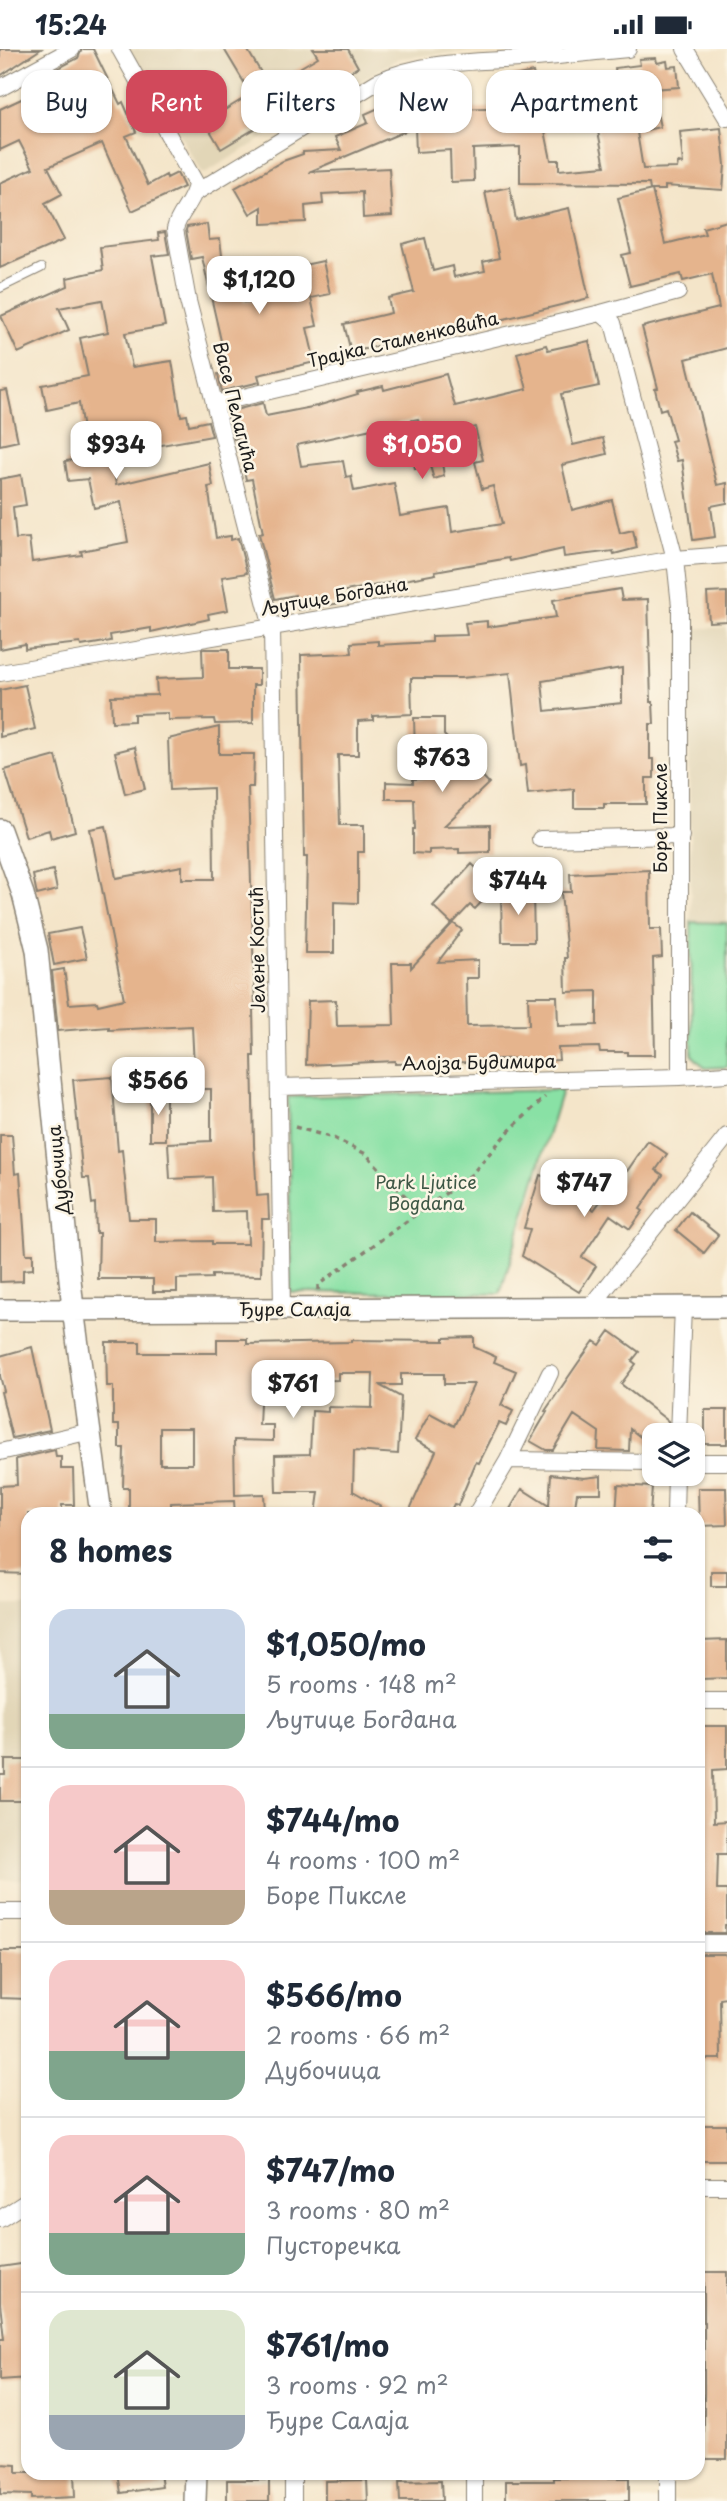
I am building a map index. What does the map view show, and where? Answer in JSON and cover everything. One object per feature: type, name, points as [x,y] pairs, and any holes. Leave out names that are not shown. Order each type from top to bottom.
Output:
[{"type":"street","points":[[0,89],[72,49]]},
{"type":"street","points":[[120,49],[190,171],[196,184],[195,193]]},
{"type":"street","points":[[195,193],[377,82],[406,70],[467,61],[628,49]]},
{"type":"street","points":[[685,49],[727,118]]},
{"type":"street","name":"Васе Пелагића","points":[[195,193],[177,218],[175,229],[188,301],[260,590]]},
{"type":"street","name":"Трајка Стаменковића","points":[[214,404],[601,313],[678,292]]},
{"type":"street","points":[[601,313],[612,323],[675,559]]},
{"type":"street","name":"Љутице Богдана","points":[[0,673],[675,559],[727,555]]},
{"type":"street","name":"Боре Пиксле","points":[[675,559],[680,605],[680,1077]]},
{"type":"street","name":"Јелене Костић","points":[[260,590],[272,628],[282,1310]]},
{"type":"street","name":"Дубочица","points":[[0,830],[23,894],[37,950],[72,1309],[100,1507]]},
{"type":"street","points":[[540,839],[681,837]]},
{"type":"street","name":"Алојза Будимира","points":[[279,1087],[727,1074]]},
{"type":"street","points":[[591,1307],[727,1136]]},
{"type":"street","points":[[678,1423],[683,1307]]},
{"type":"street","name":"Ђуре Салаја","points":[[0,1310],[727,1307]]},
{"type":"street","points":[[480,1507],[508,1460],[550,1373]]},
{"type":"street","points":[[0,1452],[91,1431]]},
{"type":"street","points":[[508,1460],[642,1462]]},
{"type":"street","points":[[705,1462],[727,1462]]},
{"type":"street","points":[[675,1507],[676,1486]]},
{"type":"street","points":[[705,1701],[727,1701]]},
{"type":"street","points":[[0,1912],[21,1912]]},
{"type":"street","points":[[705,1943],[727,1943]]},
{"type":"street","points":[[705,2186],[727,2186]]},
{"type":"street","points":[[0,2219],[21,2206]]},
{"type":"street","points":[[195,2501],[196,2480]]},
{"type":"street","points":[[293,2480],[293,2501]]},
{"type":"street","points":[[474,2480],[474,2501]]},
{"type":"street","points":[[668,2480],[668,2501]]},
{"type":"lane","points":[[0,288],[41,268]]},
{"type":"path","points":[[318,1285],[471,1175],[521,1119],[565,1080]]},
{"type":"path","points":[[280,1123],[333,1138],[366,1154],[420,1212]]},
{"type":"shaded area","points":[[129,49],[492,49],[399,58],[374,70],[374,73],[360,81],[360,70],[241,70],[241,133],[272,133],[203,174],[179,133],[227,133],[227,70],[141,70]]},
{"type":"shaded area","points":[[688,628],[727,628],[727,923],[691,922]]},
{"type":"shaded area","points":[[0,1605],[21,1605],[21,1879],[0,1880]]},
{"type":"green space","points":[[691,922],[727,923],[727,1067],[705,1068],[692,1055]]},
{"type":"green space","name":"Park Ljutice Bogdana","points":[[562,1090],[500,1294],[291,1292],[288,1097]]},
{"type":"building","points":[[0,49],[41,49],[0,76]]},
{"type":"building","points":[[82,49],[93,49],[103,70],[55,70],[78,58]]},
{"type":"building","points":[[224,49],[247,49],[259,70],[241,70],[241,77]]},
{"type":"building","points":[[313,49],[348,49],[358,67],[353,70],[296,70],[318,57]]},
{"type":"building","points":[[656,58],[657,63],[667,61],[668,67],[677,66],[679,87],[662,88],[662,70],[615,70],[640,65],[639,59]]},
{"type":"building","points":[[112,88],[120,104],[123,102],[126,109],[126,133],[134,133],[126,136],[148,185],[166,175],[167,178],[177,173],[184,187],[132,211],[102,143],[48,167],[62,194],[45,203],[64,240],[0,268],[0,183],[33,168],[19,141],[0,150],[0,109],[21,99],[21,133],[112,133]]},
{"type":"building","points":[[241,100],[241,133],[248,133],[221,149],[212,133],[227,133],[227,109]]},
{"type":"building","points":[[472,108],[486,108],[486,133],[545,133],[551,160],[559,160],[559,170],[605,166],[598,133],[637,133],[643,169],[677,168],[678,163],[683,164],[680,132],[721,128],[725,165],[723,190],[665,186],[665,190],[650,190],[649,184],[520,183],[520,147],[473,149],[474,181],[451,182],[450,150],[416,152],[415,133],[472,133]]},
{"type":"building","points":[[374,110],[374,133],[401,133],[309,172],[389,168],[392,216],[363,218],[362,192],[322,194],[323,204],[305,206],[306,222],[262,224],[262,207],[250,214],[235,188],[303,152],[341,150],[335,137],[344,133],[360,133],[360,126],[368,123],[365,114]]},
{"type":"building","points":[[510,187],[516,220],[569,208],[589,298],[351,352],[344,324],[391,313],[388,298],[414,292],[402,244],[425,238],[433,271],[452,266],[454,277],[485,271],[483,262],[499,258],[485,192]]},
{"type":"building","points":[[652,190],[665,244],[705,234],[703,228],[727,221],[727,348],[686,359],[717,485],[727,483],[727,503],[711,506],[715,537],[693,540],[682,460],[677,461],[671,441],[675,440],[666,408],[660,410],[655,389],[658,388],[642,327],[719,308],[712,274],[683,281],[681,274],[630,286],[622,255],[631,253],[618,198]]},
{"type":"building","points":[[207,224],[209,240],[220,239],[224,272],[235,269],[244,302],[290,294],[285,269],[323,261],[330,294],[311,298],[317,326],[307,328],[315,362],[258,375],[260,382],[222,391],[218,374],[227,372],[224,354],[202,257],[191,259],[186,230],[187,227]]},
{"type":"building","points":[[165,232],[169,254],[152,256],[165,326],[125,333],[132,367],[172,361],[181,416],[187,415],[189,425],[208,421],[212,436],[111,454],[116,485],[209,463],[213,486],[208,487],[216,538],[238,538],[247,573],[222,577],[228,610],[208,614],[209,619],[151,632],[151,628],[110,635],[111,641],[81,646],[80,643],[25,649],[25,644],[0,649],[0,479],[21,475],[26,505],[13,507],[16,539],[29,538],[32,562],[82,555],[81,551],[128,542],[121,502],[94,508],[88,479],[68,481],[65,461],[87,458],[79,403],[47,410],[42,385],[88,376],[80,338],[108,332],[102,300],[59,308],[69,330],[18,353],[1,316],[68,286],[67,278],[103,270],[100,247],[159,240],[158,233]]},
{"type":"building","points":[[589,341],[599,386],[561,394],[573,445],[603,438],[607,454],[562,465],[572,510],[612,500],[620,533],[633,530],[637,548],[614,554],[613,551],[564,557],[563,549],[510,561],[509,558],[435,571],[436,574],[340,592],[341,603],[298,610],[295,595],[275,599],[259,534],[263,533],[252,479],[246,480],[238,438],[234,439],[227,412],[263,403],[266,416],[317,406],[358,394],[357,392],[383,386],[384,390],[446,374],[455,406],[527,389],[517,353],[546,345],[548,350]],"holes":[[[418,419],[426,450],[412,451],[415,469],[430,466],[434,479],[444,476],[438,436],[475,427],[483,460],[475,462],[482,489],[493,486],[502,524],[452,532],[449,508],[400,516],[394,483],[354,491],[351,476],[346,477],[343,461],[301,466],[297,445]]]},
{"type":"building","points":[[7,390],[18,441],[0,445],[0,391]]},
{"type":"building","points":[[620,589],[622,600],[648,599],[654,724],[650,724],[650,759],[654,759],[654,778],[646,778],[646,804],[604,804],[604,808],[574,808],[574,789],[528,794],[525,765],[520,766],[510,673],[461,678],[411,678],[412,714],[373,716],[373,720],[358,721],[358,755],[338,755],[340,825],[364,825],[364,852],[358,852],[358,903],[334,902],[334,953],[305,953],[307,857],[304,857],[301,655],[352,653],[351,643],[378,641],[378,645],[432,642],[432,636],[467,635],[465,623],[487,621],[487,627],[556,617],[553,600]],"holes":[[[622,668],[622,703],[545,711],[542,681]]]},
{"type":"building","points":[[727,592],[727,621],[709,622],[707,593]]},
{"type":"building","points":[[202,649],[229,649],[229,669],[259,669],[259,685],[253,685],[253,723],[215,724],[214,719],[168,720],[168,713],[134,714],[134,721],[112,722],[111,696],[157,695],[156,679],[203,677]]},
{"type":"building","points":[[25,685],[35,729],[0,737],[0,690]]},
{"type":"building","points":[[414,718],[444,718],[444,735],[489,783],[444,826],[490,825],[490,852],[459,853],[459,849],[429,850],[429,854],[413,853],[414,799],[386,799],[386,782],[413,783],[413,779],[439,778],[415,753]]},
{"type":"building","points":[[219,727],[219,754],[254,754],[253,787],[248,787],[255,1009],[252,1056],[254,1145],[257,1196],[268,1195],[269,1219],[262,1219],[261,1276],[212,1275],[212,1278],[177,1279],[177,1292],[153,1292],[153,1279],[98,1279],[99,1233],[96,1233],[95,1203],[92,1204],[89,1178],[83,1178],[73,1080],[112,1077],[118,1151],[122,1150],[129,1219],[156,1219],[156,1242],[212,1241],[212,1244],[248,1244],[247,1211],[213,1212],[212,1177],[170,1179],[168,1143],[211,1141],[211,1089],[170,1089],[170,1067],[194,1067],[192,1026],[58,1031],[52,971],[64,969],[69,1004],[97,1002],[98,1005],[124,999],[90,829],[106,826],[116,878],[182,866],[182,879],[214,879],[213,788],[170,790],[168,739]]},
{"type":"building","points":[[135,747],[145,789],[125,794],[115,752]]},
{"type":"building","points":[[56,756],[75,831],[51,838],[49,830],[26,837],[5,770]]},
{"type":"building","points":[[472,864],[496,887],[475,909],[470,905],[453,923],[462,930],[438,962],[478,960],[478,978],[466,978],[467,1026],[529,1025],[528,996],[557,996],[558,1026],[597,1025],[597,991],[566,992],[567,958],[561,892],[571,892],[570,874],[649,870],[650,929],[661,929],[662,957],[653,958],[655,1055],[600,1052],[599,1047],[558,1048],[559,1060],[530,1061],[530,1058],[306,1065],[308,1001],[336,1000],[337,1026],[394,1025],[392,963],[411,963],[411,968],[452,924],[433,906]]},
{"type":"building","points":[[53,870],[57,890],[37,895],[33,875]]},
{"type":"building","points":[[533,892],[534,942],[502,942],[501,893]]},
{"type":"building","points":[[80,928],[87,958],[54,965],[48,934]]},
{"type":"building","points":[[150,1093],[166,1093],[166,1140],[150,1140]]},
{"type":"building","points":[[0,1135],[12,1135],[15,1174],[20,1173],[26,1254],[33,1254],[33,1269],[23,1270],[23,1281],[0,1282]]},
{"type":"building","points":[[648,1141],[667,1154],[656,1170],[663,1175],[630,1229],[610,1215],[582,1257],[596,1266],[579,1292],[522,1256],[530,1229],[524,1228],[540,1175],[564,1183],[562,1189],[594,1210],[610,1188],[614,1190]]},
{"type":"building","points":[[690,1212],[718,1235],[704,1253],[676,1230]]},
{"type":"building","points":[[610,1331],[639,1352],[632,1361],[636,1364],[621,1384],[668,1423],[642,1423],[642,1438],[630,1429],[629,1451],[598,1450],[599,1432],[574,1415],[553,1450],[546,1450],[530,1441],[547,1412],[545,1411],[594,1341],[600,1345]]},
{"type":"building","points":[[474,1337],[474,1347],[496,1357],[494,1362],[516,1371],[501,1405],[513,1411],[506,1426],[499,1423],[479,1463],[476,1462],[458,1505],[411,1507],[436,1451],[415,1440],[430,1413],[454,1426],[474,1384],[444,1384],[444,1374],[401,1374],[401,1385],[379,1385],[401,1397],[398,1454],[354,1451],[353,1491],[381,1507],[317,1507],[319,1492],[276,1492],[275,1455],[310,1454],[312,1411],[328,1412],[328,1407],[372,1408],[373,1373],[338,1373],[338,1380],[261,1381],[259,1425],[273,1425],[273,1441],[234,1440],[235,1495],[264,1494],[265,1507],[234,1507],[234,1501],[171,1503],[171,1507],[129,1507],[129,1488],[123,1488],[124,1448],[119,1448],[119,1425],[113,1425],[113,1386],[107,1386],[106,1342],[140,1342],[140,1353],[217,1353],[217,1339],[247,1339],[247,1344],[351,1340],[444,1341],[444,1338]],"holes":[[[160,1428],[192,1428],[192,1464],[160,1464]]]},
{"type":"building","points":[[32,1347],[50,1430],[12,1438],[1,1392],[4,1391],[0,1376],[0,1356]]},
{"type":"building","points":[[705,1410],[727,1410],[727,1444],[705,1444]]},
{"type":"building","points":[[55,1450],[56,1457],[61,1457],[61,1469],[73,1469],[74,1505],[21,1507],[21,1574],[0,1573],[0,1486],[17,1485],[16,1459]]},
{"type":"building","points":[[551,1474],[584,1478],[601,1476],[601,1493],[577,1493],[575,1507],[511,1507],[522,1489],[549,1506]]},
{"type":"building","points":[[618,1485],[652,1487],[651,1507],[616,1507]]},
{"type":"building","points":[[698,1488],[726,1488],[727,1525],[705,1526],[705,1507],[698,1507]]},
{"type":"building","points":[[711,1571],[727,1571],[727,1586],[711,1586]]},
{"type":"building","points":[[727,1640],[727,1678],[705,1679],[705,1641]]},
{"type":"building","points":[[705,1726],[727,1726],[727,1769],[713,1770],[714,1822],[727,1821],[727,1854],[718,1854],[717,1890],[727,1890],[725,1933],[705,1933]]},
{"type":"building","points":[[5,1760],[21,1760],[21,1801],[0,1801],[0,1775],[5,1775]]},
{"type":"building","points":[[0,1951],[21,1951],[21,1999],[0,1998]]},
{"type":"building","points":[[705,1954],[725,1954],[727,1958],[727,1998],[720,1999],[721,2059],[705,2059]]},
{"type":"building","points":[[705,2125],[727,2125],[727,2161],[705,2161]]},
{"type":"building","points":[[21,2264],[21,2378],[0,2380],[0,2339],[4,2339],[0,2267]]},
{"type":"building","points":[[705,2272],[727,2272],[727,2459],[705,2459]]},
{"type":"building","points":[[0,2464],[16,2465],[16,2473],[21,2473],[21,2480],[74,2480],[75,2497],[31,2499],[31,2495],[0,2494]]},
{"type":"building","points":[[119,2480],[161,2480],[162,2487],[121,2493]]},
{"type":"building","points":[[227,2480],[269,2480],[269,2501],[227,2501]]},
{"type":"building","points":[[367,2480],[368,2501],[325,2501],[325,2481]]},
{"type":"building","points":[[629,2480],[629,2501],[506,2501],[506,2481]]},
{"type":"building","points":[[441,2481],[442,2501],[400,2501],[399,2482]]}]
